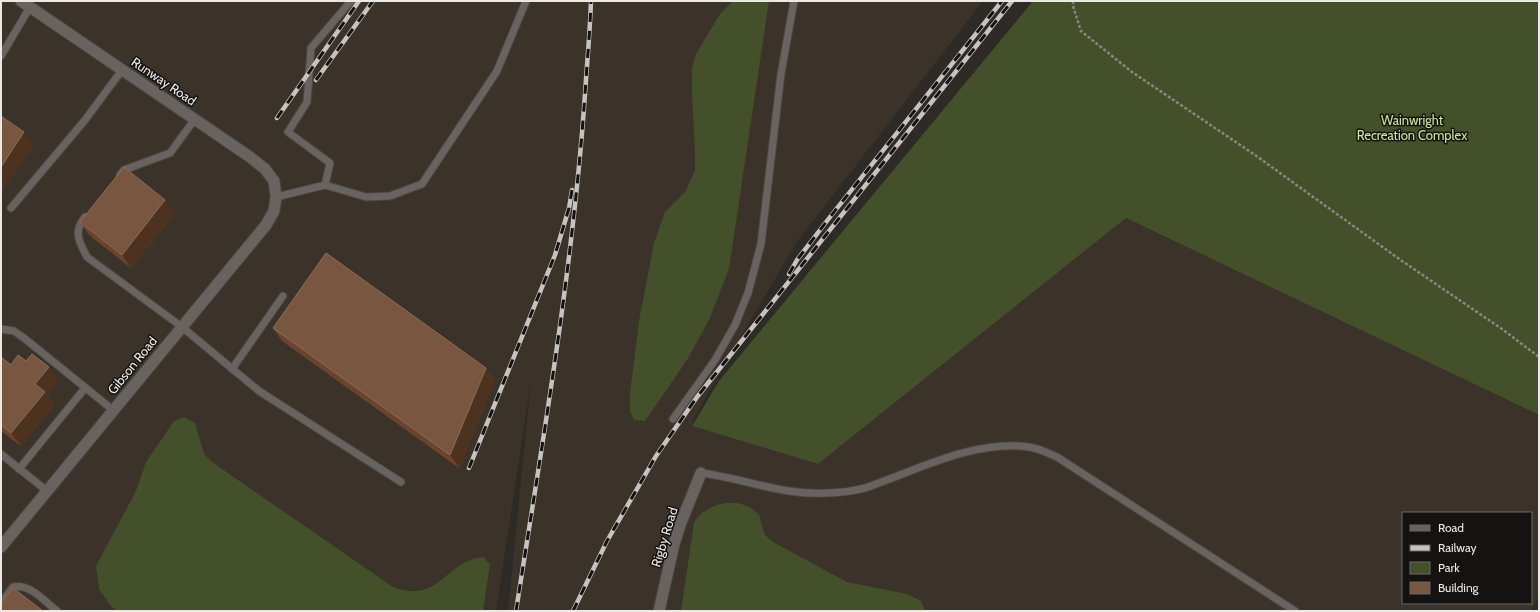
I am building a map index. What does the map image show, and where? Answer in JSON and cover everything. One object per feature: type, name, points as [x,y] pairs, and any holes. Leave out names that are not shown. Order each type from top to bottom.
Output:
[{"type":"street","name":"Runway Road","points":[[29,3],[122,70],[195,119],[265,169],[274,181],[276,197]]},
{"type":"street","name":"Gibson Road","points":[[1,546],[266,225],[274,211],[276,197]]},
{"type":"street","name":"Rigby Road","points":[[659,611],[674,544],[701,473]]},
{"type":"lane","points":[[325,185],[330,163],[288,132],[307,102],[311,48],[351,1]]},
{"type":"lane","points":[[276,197],[325,185],[366,197],[390,196],[422,184],[497,71],[526,1]]},
{"type":"lane","points":[[673,419],[736,325],[748,293],[760,244],[782,74],[794,1]]},
{"type":"lane","points":[[1,56],[29,3]]},
{"type":"lane","points":[[11,208],[85,120],[122,70]]},
{"type":"lane","points":[[114,181],[124,170],[170,153],[195,119]]},
{"type":"lane","points":[[90,211],[81,222],[78,234],[79,242],[87,257],[182,327],[258,391],[401,482]]},
{"type":"lane","points":[[232,369],[283,296]]},
{"type":"lane","points":[[1,329],[14,331],[24,338],[113,410]]},
{"type":"lane","points":[[19,469],[85,388]]},
{"type":"lane","points":[[701,473],[722,475],[791,492],[826,494],[864,488],[950,457],[973,451],[1011,445],[1030,447],[1057,457],[1295,611]]},
{"type":"lane","points":[[1,454],[47,491]]},
{"type":"lane","points":[[1,602],[13,587],[20,586],[32,590],[56,611]]},
{"type":"path","points":[[1073,1],[1073,6],[1081,31],[1132,72],[1255,155],[1402,261],[1502,329],[1539,357]]},
{"type":"shaded area","points":[[1,1],[983,1],[796,243],[695,416],[692,426],[818,464],[1126,218],[1539,415],[1539,595],[1531,611],[508,611],[531,381],[496,611],[1,611]]},
{"type":"green space","points":[[733,1],[769,1],[729,269],[709,320],[687,360],[645,421],[634,420],[630,412],[630,393],[639,321],[654,243],[665,212],[685,192],[695,170],[692,68],[696,54],[720,14]]},
{"type":"green space","name":"Wainwright Recreation Complex","points":[[1033,1],[1539,1],[1539,415],[1126,218],[818,464],[692,426],[719,381]]},
{"type":"green space","points":[[184,417],[195,423],[204,454],[212,462],[393,587],[410,591],[424,590],[440,581],[463,563],[483,557],[490,564],[483,611],[117,611],[110,605],[99,589],[96,566],[136,491],[146,462],[174,421]]},
{"type":"green space","points":[[738,503],[750,507],[759,515],[765,535],[773,542],[847,582],[907,594],[921,601],[925,611],[681,611],[694,523],[699,516],[707,510],[716,505]]},
{"type":"building","points":[[1,116],[24,132],[1,167]]},
{"type":"building","points":[[124,167],[165,200],[122,255],[80,222]]},
{"type":"building","points":[[326,253],[486,368],[450,455],[273,328]]},
{"type":"building","points":[[32,354],[49,367],[35,384],[45,392],[11,433],[1,425],[1,357],[11,365],[18,355],[26,361]]},
{"type":"building","points":[[13,588],[43,611],[1,611],[1,603]]},
{"type":"railway","points":[[277,118],[359,1]]},
{"type":"railway","points":[[316,80],[373,1]]},
{"type":"railway","points":[[516,611],[547,417],[573,224],[580,159],[591,1]]},
{"type":"railway","points":[[789,274],[797,260],[830,217],[1002,1]]},
{"type":"railway","points":[[573,611],[607,541],[656,456],[697,397],[1012,1]]},
{"type":"railway","points":[[469,468],[555,255],[569,208],[572,190]]}]
